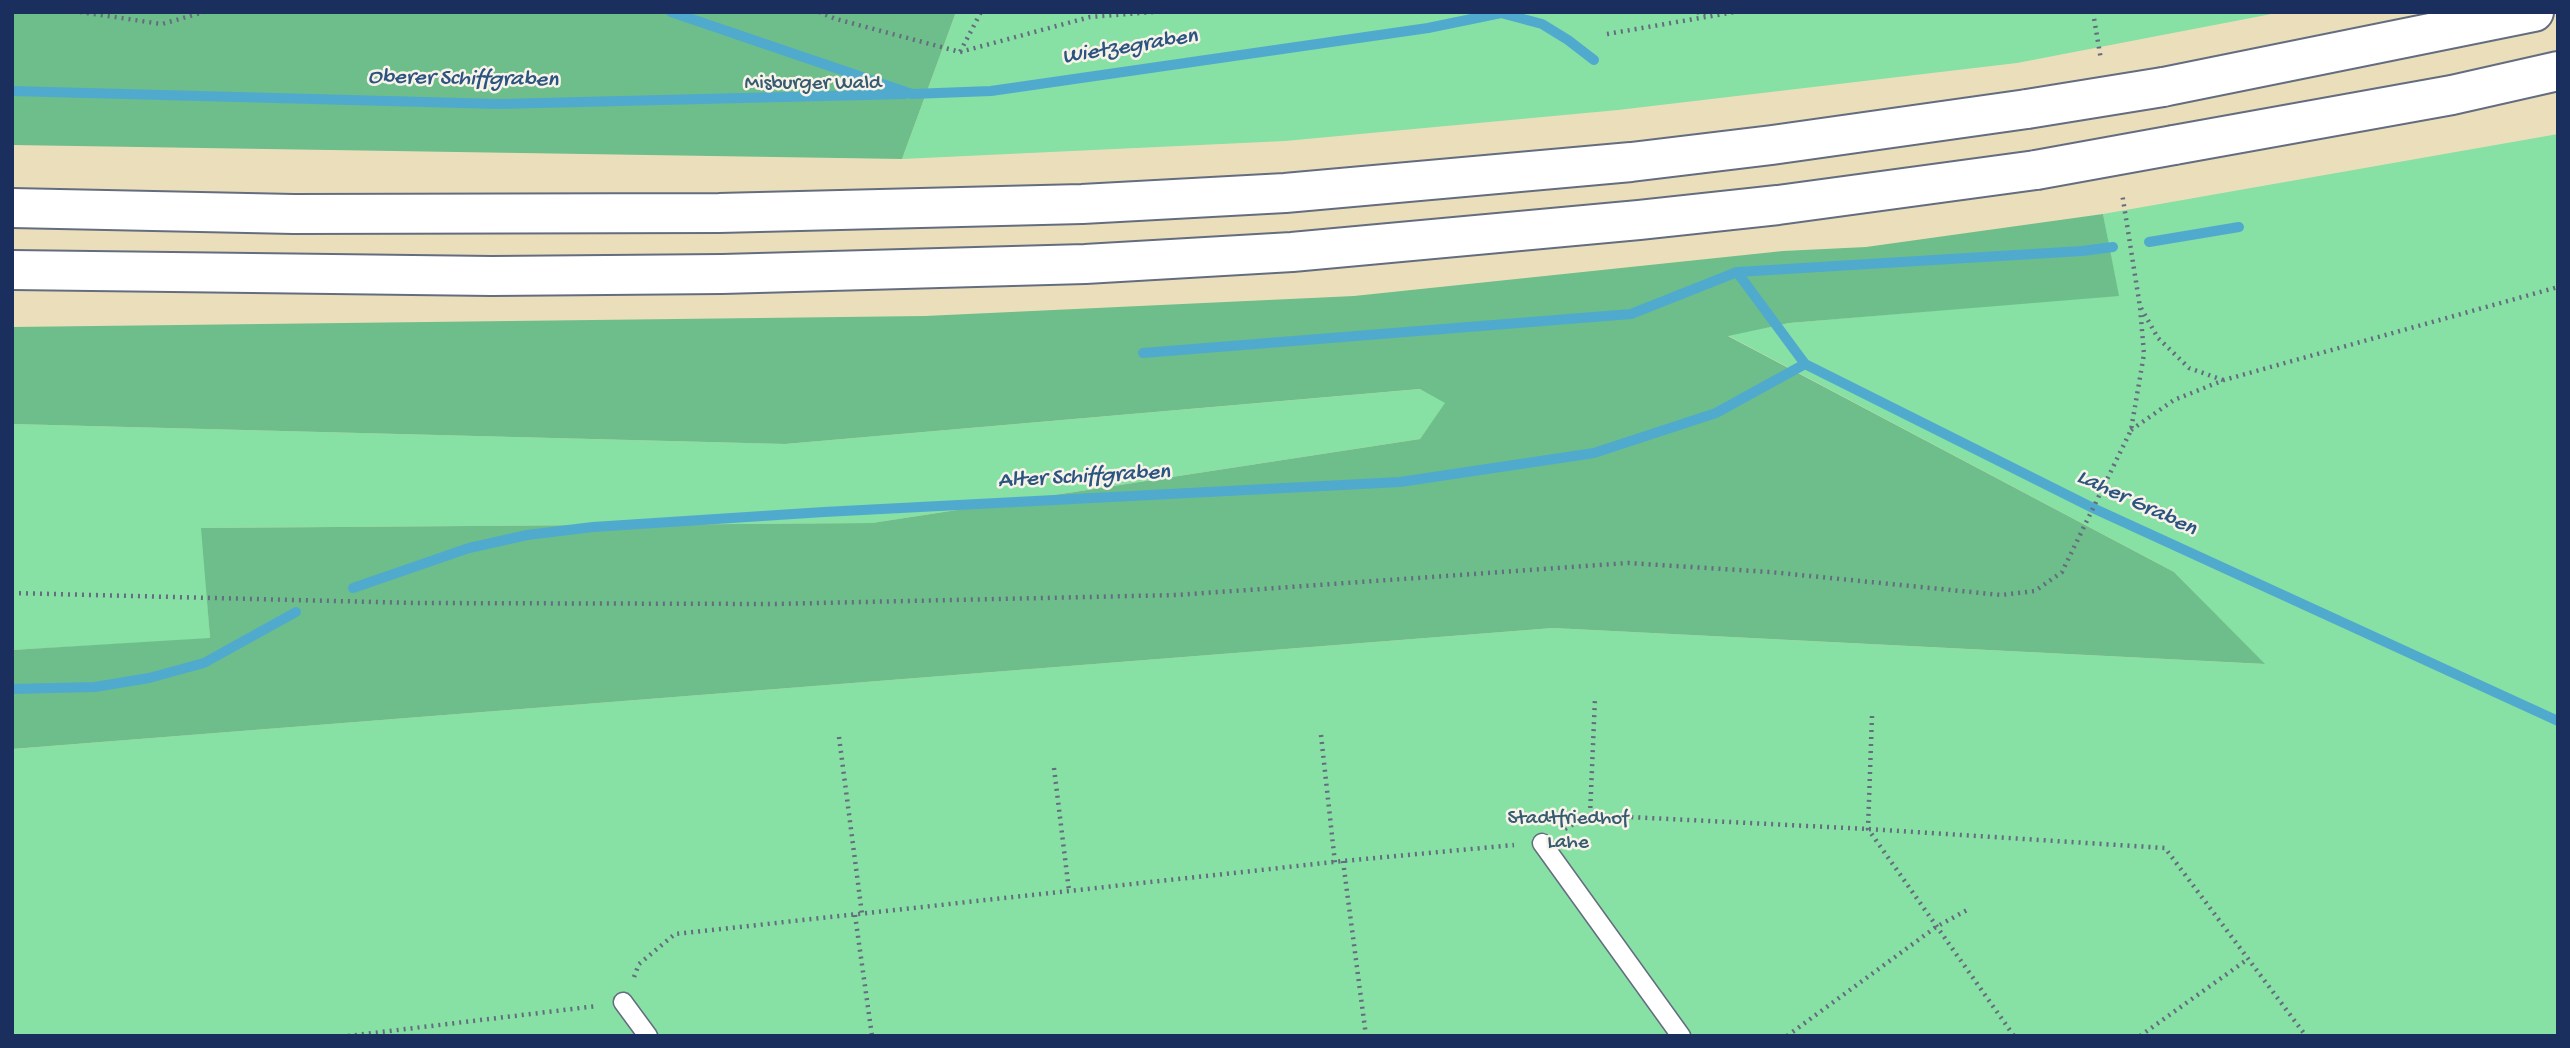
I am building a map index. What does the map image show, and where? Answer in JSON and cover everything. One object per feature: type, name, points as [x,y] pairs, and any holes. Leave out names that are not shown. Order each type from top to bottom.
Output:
[{"type":"highway","points":[[12,208],[294,214],[719,213],[1082,204],[1285,193],[1631,162],[1772,145],[2163,87],[2534,12]]},
{"type":"highway","points":[[12,270],[492,276],[722,274],[1085,264],[1292,252],[1778,205],[2036,170],[2452,95],[2558,71]]},
{"type":"lane","points":[[1542,843],[1681,1036]]},
{"type":"lane","points":[[623,1002],[648,1036]]},
{"type":"path","points":[[80,12],[162,24],[204,12]]},
{"type":"path","points":[[819,12],[960,52],[1090,17],[1153,12]]},
{"type":"path","points":[[960,52],[981,12]]},
{"type":"path","points":[[1697,12],[1715,16]]},
{"type":"path","points":[[1607,34],[1735,12]]},
{"type":"path","points":[[2094,12],[2100,55]]},
{"type":"path","points":[[12,593],[416,603],[773,604],[1177,595],[1628,563],[1770,572],[2001,595],[2035,591],[2062,572],[2131,430],[2144,354],[2140,307],[2124,208]]},
{"type":"path","points":[[2131,430],[2174,400],[2224,380],[2558,287]]},
{"type":"path","points":[[2140,307],[2158,338],[2189,368],[2224,380]]},
{"type":"path","points":[[1590,815],[1595,698]]},
{"type":"path","points":[[1872,716],[1868,829],[2014,1036]]},
{"type":"path","points":[[1321,735],[1335,863]]},
{"type":"path","points":[[839,737],[862,914]]},
{"type":"path","points":[[1054,768],[1069,891]]},
{"type":"path","points":[[348,1036],[623,1002],[639,964],[675,934],[1542,843],[1590,815],[2165,848],[2306,1036]]},
{"type":"path","points":[[1343,862],[1366,1036]]},
{"type":"path","points":[[1787,1036],[1936,927],[1967,910]]},
{"type":"path","points":[[855,915],[872,1036]]},
{"type":"path","points":[[2140,1036],[2248,959]]},
{"type":"green space","name":"Misburger Wald","points":[[12,12],[956,12],[902,159],[12,145]]},
{"type":"green space","points":[[956,12],[2282,12],[2017,63],[1618,110],[1285,141],[902,159]]},
{"type":"green space","name":"Stadtfriedhof Lahe","points":[[2558,134],[2558,1036],[12,1036],[12,749],[1553,628],[2264,664],[2174,572],[1727,335],[1789,323],[2118,295],[2103,214]]},
{"type":"green space","points":[[2103,214],[2119,296],[1789,323],[1728,336],[2174,572],[2265,664],[1553,628],[12,749],[12,650],[210,638],[201,528],[872,523],[1420,439],[1445,403],[1420,389],[785,444],[12,424],[12,327],[925,316],[1354,296],[1783,251],[1866,247]]},
{"type":"green space","points":[[1421,389],[1446,403],[1420,439],[872,523],[202,528],[210,639],[12,650],[12,424],[785,444]]},
{"type":"waterway","name":"Wietzegraben","points":[[671,12],[912,94],[991,91],[1428,28],[1501,13],[1542,24],[1594,60]]},
{"type":"waterway","name":"Oberer Schiffgraben","points":[[12,91],[500,104],[905,94]]},
{"type":"waterway","points":[[2149,242],[2239,227]]},
{"type":"waterway","points":[[1143,353],[1631,314],[1737,272],[2113,247]]},
{"type":"waterway","name":"Laher Graben","points":[[1737,272],[1805,364],[2095,509],[2558,721]]},
{"type":"waterway","name":"Alter Schiffgraben","points":[[353,588],[469,548],[527,535],[593,527],[824,512],[1400,482],[1594,453],[1716,413],[1805,364]]},
{"type":"waterway","name":"Alter Schiffgraben","points":[[12,689],[95,687],[149,678],[204,663],[296,612]]}]
